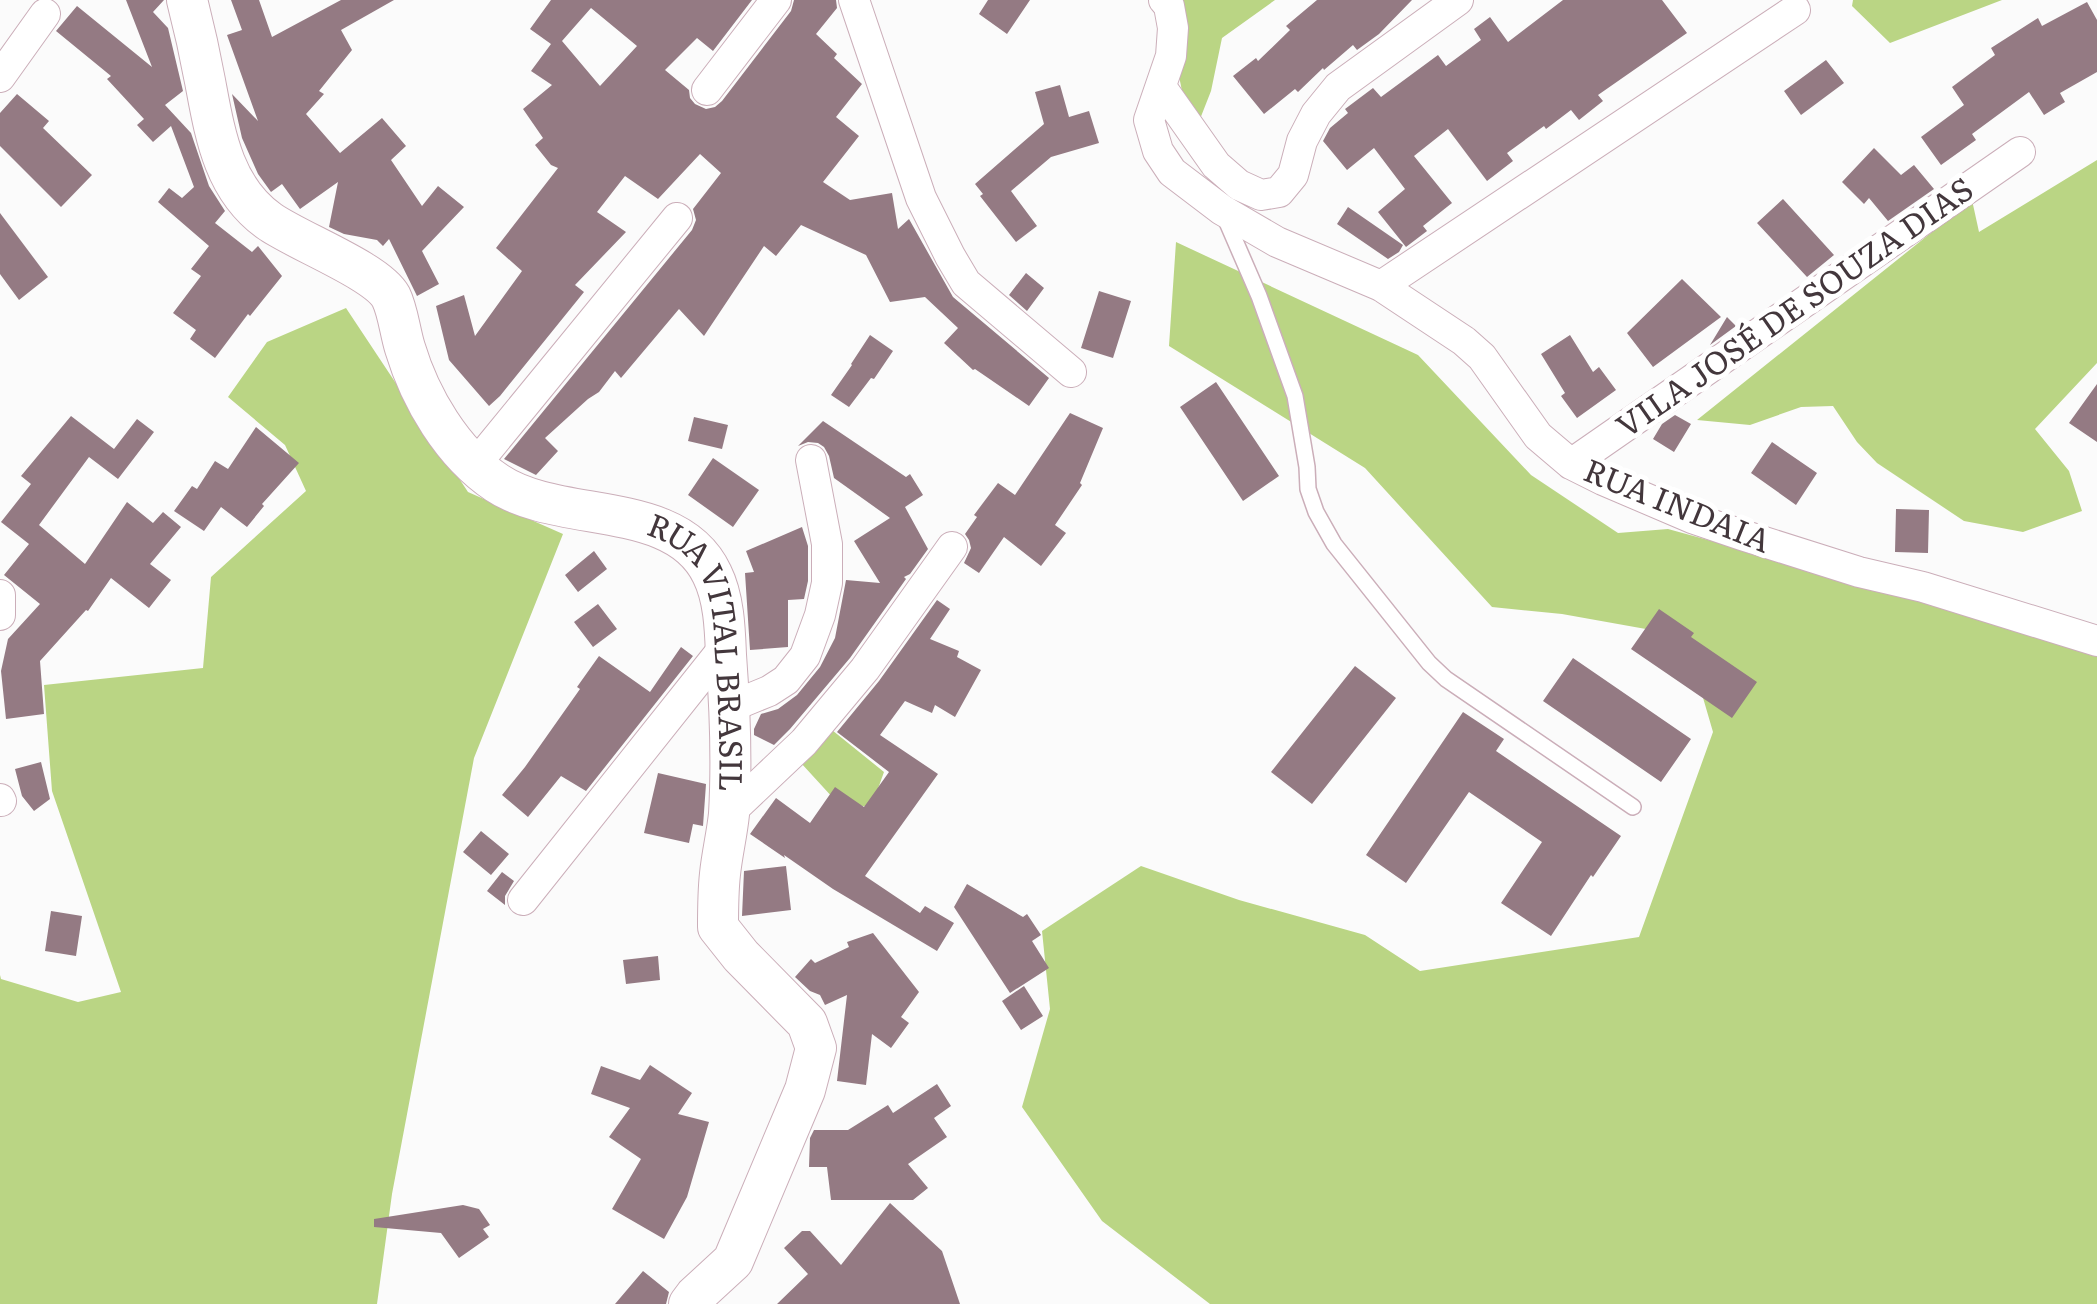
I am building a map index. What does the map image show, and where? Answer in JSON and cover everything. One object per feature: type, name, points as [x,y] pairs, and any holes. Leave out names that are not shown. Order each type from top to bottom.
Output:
[{"type":"street","name":"RUA VITAL BRASIL","points":[[187,0],[216,139],[228,173],[245,199],[268,220],[361,272],[390,296],[413,374],[439,424],[475,465],[496,483],[522,496],[646,523],[673,533],[698,550],[714,575],[721,602],[730,706],[729,812],[720,870],[718,927],[808,1024],[816,1048],[805,1090],[733,1262],[689,1304]]},
{"type":"street","points":[[707,90],[776,0]]},
{"type":"street","points":[[854,0],[920,198],[950,256],[966,283],[1070,372]]},
{"type":"street","name":"RUA INDAIA","points":[[1164,0],[1173,28],[1171,56],[1149,120],[1158,151],[1172,172],[1222,210],[1277,242],[1381,286],[1464,341],[1482,357],[1538,436],[1571,464],[1692,518],[1757,540],[2097,641]]},
{"type":"street","points":[[1161,87],[1216,165],[1239,186],[1261,195],[1279,192],[1293,175],[1302,142],[1316,114],[1338,87],[1458,0]]},
{"type":"street","points":[[1381,286],[1795,10]]},
{"type":"street","points":[[0,77],[44,14]]},
{"type":"street","name":"VILA JOSÉ DE SOUZA DIAS","points":[[1571,464],[2020,152]]},
{"type":"street","points":[[475,465],[677,218]]},
{"type":"street","points":[[730,706],[786,680],[805,656],[820,615],[828,583],[827,544],[812,460]]},
{"type":"street","points":[[729,812],[804,742],[866,669],[952,547]]},
{"type":"street","points":[[0,594],[0,616]]},
{"type":"street","points":[[523,900],[726,645]]},
{"type":"lane","points":[[1222,210],[1260,296],[1295,396],[1308,489],[1334,544],[1428,663],[1446,679],[1633,807]]},
{"type":"green space","points":[[1183,0],[1275,0],[1222,38],[1211,91],[1200,119],[1184,101],[1179,76]]},
{"type":"green space","points":[[1853,0],[2002,0],[1890,43],[1852,6]]},
{"type":"green space","points":[[2097,160],[2097,363],[2035,429],[2069,471],[2082,511],[2023,532],[1964,521],[1877,463],[1833,406],[1801,407],[1750,425],[1697,420],[1972,200],[1979,232]]},
{"type":"green space","points":[[1176,242],[1418,355],[1531,475],[1618,533],[1668,529],[2097,647],[2097,1304],[1210,1304],[1102,1221],[1022,1107],[1050,1009],[1042,931],[1141,866],[1239,900],[1365,935],[1420,971],[1639,937],[1713,732],[1685,636],[1562,614],[1492,607],[1365,468],[1169,346]]},
{"type":"green space","points":[[346,308],[468,492],[563,534],[474,758],[392,1194],[377,1304],[0,1304],[0,975],[1,979],[78,1002],[121,992],[52,791],[44,685],[203,668],[211,577],[306,491],[285,445],[228,397],[267,342]]},
{"type":"green space","points":[[827,726],[884,772],[871,808],[834,799],[801,763]]},
{"type":"building","points":[[126,0],[164,0],[153,12],[168,28],[183,91],[165,105],[191,133],[209,186],[225,211],[215,223],[252,252],[258,246],[282,276],[215,358],[190,339],[196,330],[173,313],[201,276],[191,269],[209,246],[158,202],[169,188],[182,198],[194,187],[171,126],[153,142],[137,125],[144,119],[107,79],[111,76],[56,31],[77,6],[152,67]]},
{"type":"building","points":[[231,0],[259,0],[272,37],[341,0],[394,0],[341,30],[352,50],[306,114],[340,153],[382,118],[406,146],[391,160],[422,206],[438,186],[464,207],[422,251],[439,284],[417,296],[389,239],[383,246],[377,240],[329,227],[338,182],[300,209],[282,184],[271,192],[242,138],[232,94],[258,121],[227,35],[242,30]]},
{"type":"building","points":[[551,0],[752,0],[713,51],[697,38],[665,70],[689,90],[695,104],[706,109],[722,101],[791,11],[794,0],[836,0],[837,8],[816,34],[837,54],[834,58],[862,84],[836,117],[859,136],[823,182],[850,200],[892,193],[898,229],[909,219],[953,297],[1049,378],[1029,406],[973,370],[944,343],[958,328],[925,297],[890,302],[866,255],[801,225],[776,256],[764,246],[704,336],[679,309],[621,378],[615,371],[599,392],[545,438],[558,451],[536,475],[504,459],[692,230],[696,220],[693,209],[721,173],[700,154],[658,199],[625,176],[597,212],[626,232],[575,285],[584,292],[489,406],[449,360],[436,306],[464,295],[475,336],[522,271],[496,248],[558,168],[535,145],[543,138],[523,109],[552,85],[531,71],[551,44],[530,29]],"holes":[[[591,8],[637,46],[600,86],[562,41]]]},
{"type":"building","points":[[988,0],[1030,0],[1007,34],[979,14]]},
{"type":"building","points":[[1317,0],[1412,0],[1379,34],[1357,50],[1353,45],[1298,92],[1295,89],[1264,114],[1233,76],[1256,58],[1258,61],[1290,30],[1286,26]]},
{"type":"building","points":[[1563,0],[1662,0],[1687,33],[1598,95],[1603,101],[1579,120],[1571,110],[1507,153],[1513,161],[1487,181],[1448,129],[1414,156],[1452,203],[1423,226],[1427,231],[1406,247],[1378,212],[1405,189],[1374,148],[1347,170],[1323,141],[1330,128],[1348,113],[1345,109],[1373,88],[1381,97],[1438,55],[1446,66],[1481,40],[1474,29],[1490,17],[1508,42]]},
{"type":"building","points":[[2087,2],[2097,20],[2097,72],[2060,93],[2065,102],[2044,115],[2029,92],[1972,134],[1976,140],[1941,165],[1921,137],[1964,105],[1952,87],[1995,55],[1991,48],[2038,18],[2042,26]]},
{"type":"building","points":[[1826,60],[1844,83],[1801,115],[1784,91]]},
{"type":"building","points":[[1060,85],[1069,117],[1089,111],[1099,143],[1051,157],[1011,191],[1037,226],[1016,242],[975,184],[1044,124],[1035,92]]},
{"type":"building","points":[[17,94],[49,121],[43,128],[92,175],[61,207],[0,146],[0,113]]},
{"type":"building","points":[[1874,148],[1901,175],[1914,165],[1934,189],[1888,221],[1869,198],[1864,204],[1842,182]]},
{"type":"building","points":[[1783,199],[1834,255],[1807,277],[1757,223]]},
{"type":"building","points":[[1348,207],[1403,245],[1399,252],[1388,259],[1337,224]]},
{"type":"building","points":[[0,213],[48,277],[19,300],[0,274]]},
{"type":"building","points":[[1026,273],[1044,288],[1027,311],[1009,295]]},
{"type":"building","points":[[1682,279],[1721,317],[1653,367],[1627,333]]},
{"type":"building","points":[[1099,291],[1131,301],[1113,358],[1081,348]]},
{"type":"building","points":[[1727,317],[1736,326],[1710,345]]},
{"type":"building","points":[[870,335],[893,351],[849,407],[831,395]]},
{"type":"building","points":[[1570,335],[1593,372],[1599,367],[1616,390],[1577,418],[1561,396],[1565,393],[1541,354]]},
{"type":"building","points":[[1216,382],[1279,476],[1243,501],[1180,407]]},
{"type":"building","points":[[2097,384],[2097,442],[2069,423]]},
{"type":"building","points":[[1070,413],[1103,428],[1082,485],[1055,525],[1066,533],[1041,566],[1004,537],[979,573],[964,563],[971,548],[965,534],[977,517],[974,515],[998,483],[1015,495]]},
{"type":"building","points":[[1675,415],[1691,424],[1674,452],[1653,439],[1662,424]]},
{"type":"building","points":[[71,416],[114,449],[137,419],[154,432],[118,479],[89,457],[39,525],[85,564],[127,502],[153,523],[163,512],[181,527],[150,564],[171,580],[149,608],[111,578],[88,611],[40,661],[44,714],[6,719],[1,671],[8,639],[40,604],[4,575],[29,544],[1,522],[31,484],[21,476]]},
{"type":"building","points":[[694,417],[728,425],[722,449],[688,441]]},
{"type":"building","points":[[823,421],[906,477],[910,474],[923,495],[905,507],[928,549],[904,577],[850,658],[774,745],[754,735],[761,714],[778,709],[797,695],[820,667],[835,638],[846,580],[880,583],[854,541],[890,518],[834,478],[824,447],[808,442],[798,446]]},
{"type":"building","points":[[256,427],[299,463],[247,527],[221,507],[204,531],[174,511],[192,486],[197,489],[215,461],[228,469]]},
{"type":"building","points":[[1772,442],[1817,473],[1796,505],[1751,473]]},
{"type":"building","points":[[713,458],[759,490],[733,527],[688,495]]},
{"type":"building","points":[[1896,509],[1929,510],[1928,553],[1895,552]]},
{"type":"building","points":[[802,527],[808,546],[808,581],[804,599],[788,600],[788,647],[750,650],[745,573],[754,572],[746,551]]},
{"type":"building","points":[[594,551],[607,569],[578,592],[565,575]]},
{"type":"building","points":[[937,600],[950,609],[930,639],[959,651],[957,657],[981,670],[955,717],[935,705],[932,713],[905,701],[880,735],[938,774],[865,876],[920,913],[925,906],[954,923],[937,951],[750,834],[776,798],[810,823],[835,787],[864,807],[889,772],[837,732]]},
{"type":"building","points":[[598,604],[617,629],[593,647],[574,622]]},
{"type":"building","points":[[1659,609],[1694,633],[1691,637],[1757,682],[1732,718],[1631,649]]},
{"type":"building","points":[[681,647],[693,656],[586,791],[561,776],[528,817],[502,795],[580,689],[577,687],[599,656],[650,692]]},
{"type":"building","points":[[1573,658],[1691,739],[1661,782],[1543,701]]},
{"type":"building","points":[[1355,666],[1396,698],[1312,804],[1271,772]]},
{"type":"building","points":[[1463,712],[1504,739],[1496,751],[1621,836],[1551,936],[1501,903],[1542,842],[1469,792],[1406,883],[1366,855]]},
{"type":"building","points":[[41,762],[50,799],[34,811],[22,796],[15,769]]},
{"type":"building","points":[[658,773],[706,784],[703,826],[693,824],[689,843],[644,833]]},
{"type":"building","points":[[481,831],[509,854],[491,875],[463,852]]},
{"type":"building","points":[[786,866],[791,910],[742,916],[744,871]]},
{"type":"building","points":[[502,872],[514,881],[505,896],[505,905],[487,891]]},
{"type":"building","points":[[967,884],[1023,917],[1027,914],[1041,935],[1032,941],[1049,968],[1010,993],[954,907]]},
{"type":"building","points":[[51,911],[82,916],[76,956],[45,951]]},
{"type":"building","points":[[873,933],[919,992],[901,1017],[909,1023],[891,1048],[872,1034],[866,1085],[837,1081],[847,995],[825,1005],[820,995],[795,977],[811,959],[815,963],[849,947],[847,942]]},
{"type":"building","points":[[658,956],[660,980],[626,984],[623,960]]},
{"type":"building","points":[[1024,986],[1043,1016],[1021,1030],[1002,1001]]},
{"type":"building","points":[[650,1065],[692,1093],[678,1114],[709,1122],[687,1197],[664,1239],[612,1209],[641,1159],[609,1137],[630,1108],[591,1094],[601,1066],[640,1080]]},
{"type":"building","points":[[937,1084],[951,1106],[934,1118],[947,1137],[908,1164],[928,1188],[913,1200],[831,1200],[827,1167],[809,1167],[814,1130],[848,1130],[888,1105],[893,1113]]},
{"type":"building","points":[[890,1203],[942,1251],[960,1304],[777,1304],[808,1274],[784,1248],[802,1231],[810,1231],[841,1265]]},
{"type":"building","points":[[463,1205],[479,1209],[490,1225],[483,1229],[489,1237],[459,1258],[441,1233],[374,1227],[374,1219]]},
{"type":"building","points":[[643,1271],[669,1292],[666,1304],[615,1304]]}]
